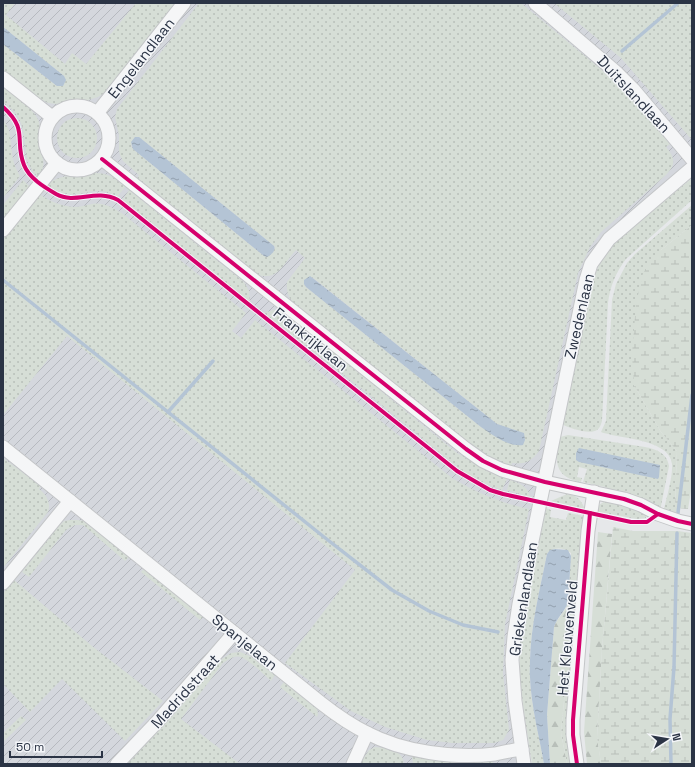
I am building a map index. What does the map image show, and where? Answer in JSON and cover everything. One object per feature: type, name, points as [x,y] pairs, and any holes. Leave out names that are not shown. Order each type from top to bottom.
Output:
[{"type":"street","name":"Engelandlaan","points":[[98,112],[184,3]]},
{"type":"street","name":"Duitslandlaan","points":[[535,3],[617,73],[633,89],[692,159]]},
{"type":"street","points":[[3,78],[52,117]]},
{"type":"street","points":[[74,105],[83,105],[98,112],[105,120],[109,130],[110,140],[102,159],[88,168],[80,170],[72,170],[57,163],[47,150],[45,141],[45,132],[52,117],[58,111],[74,105]]},
{"type":"street","name":"Frankrijklaan","points":[[102,159],[466,450],[502,470],[545,482],[636,502],[658,514],[692,524]]},
{"type":"street","points":[[3,230],[57,163]]},
{"type":"street","name":"Zwedenlaan","points":[[545,482],[586,280],[591,264],[609,239],[692,168]]},
{"type":"street","name":"Spanjelaan","points":[[3,447],[333,712],[367,733],[407,748],[446,754],[483,755],[522,749]]},
{"type":"street","name":"Griekenlandlaan","points":[[524,764],[515,701],[512,660],[519,604],[545,482]]},
{"type":"street","name":"Het Kleuvenveld","points":[[577,764],[573,736],[573,720],[588,531],[594,492]]},
{"type":"street","points":[[3,583],[70,501]]},
{"type":"street","name":"Madridstraat","points":[[117,764],[157,722],[234,633]]},
{"type":"street","points":[[353,764],[367,733]]},
{"type":"shaded area","points":[[3,3],[692,3],[692,168],[600,251],[514,637],[524,764],[3,764]]},
{"type":"green space","points":[[3,3],[15,3],[6,15],[65,64],[72,53],[86,64],[136,3],[177,3],[104,93],[98,97],[88,100],[56,104],[48,103],[32,95],[3,71],[3,44],[57,86],[64,76],[3,27]]},
{"type":"green space","points":[[199,3],[521,3],[603,71],[630,98],[670,144],[666,147],[673,158],[673,164],[667,174],[601,232],[590,247],[578,273],[539,451],[528,462],[512,463],[511,467],[480,452],[295,305],[288,295],[287,282],[305,258],[296,250],[275,274],[264,276],[256,274],[136,180],[139,175],[123,161],[120,155],[119,135],[115,117],[117,109]],"holes":[[[135,137],[139,137],[275,248],[264,256],[133,149],[131,146]],[[312,277],[497,424],[523,434],[481,427],[306,287],[304,284]]]},
{"type":"green space","points":[[554,3],[692,3],[692,140],[621,58]]},
{"type":"green space","points":[[3,87],[29,108],[37,117],[39,122],[40,147],[44,162],[43,169],[38,177],[32,170],[26,155],[21,123],[14,111],[3,102]]},
{"type":"green space","points":[[81,118],[88,121],[94,127],[97,138],[96,146],[88,155],[81,158],[73,158],[66,155],[58,146],[57,134],[60,127],[69,119]]},
{"type":"green space","points":[[3,120],[11,139],[13,161],[20,176],[3,198]]},
{"type":"green space","points":[[93,173],[107,175],[126,186],[117,197],[104,191],[67,194],[57,191],[47,185],[58,178]]},
{"type":"green space","points":[[692,178],[692,200],[626,259],[616,274],[608,303],[602,421],[599,428],[589,432],[565,426],[562,424],[592,281],[601,261],[615,242]]},
{"type":"green space","points":[[23,180],[30,187],[3,221],[3,205]]},
{"type":"green space","points":[[129,190],[244,282],[249,291],[250,304],[122,201]]},
{"type":"green space","points":[[39,194],[64,206],[76,207],[100,204],[108,206],[123,214],[246,313],[232,331],[241,338],[255,320],[452,478],[489,497],[529,509],[505,624],[503,673],[509,730],[503,740],[494,743],[452,743],[427,740],[385,727],[351,711],[285,663],[355,570],[67,336],[3,415],[3,239]]},
{"type":"green space","points":[[692,205],[692,225],[661,250],[634,385],[661,432],[677,451],[675,508],[680,508],[679,518],[663,513],[669,488],[672,464],[669,456],[663,449],[643,441],[601,432],[606,421],[612,300],[616,284],[627,263],[635,254]]},
{"type":"green space","points":[[692,225],[692,485],[688,509],[675,508],[677,451],[661,432],[634,385],[632,354],[636,304],[643,273],[661,250]]},
{"type":"green space","points":[[274,310],[284,312],[457,453],[488,471],[507,479],[502,490],[481,482],[461,470],[361,388],[263,313]]},
{"type":"green space","points":[[568,435],[645,447],[660,452],[666,458],[669,466],[660,511],[605,487],[583,482],[587,469],[579,467],[577,477],[582,478],[581,482],[572,480],[565,476],[558,466],[557,453],[560,437]]},
{"type":"green space","points":[[3,458],[41,486],[39,489],[46,497],[49,505],[48,512],[3,568]]},
{"type":"green space","points":[[510,480],[523,486],[530,494],[531,498],[507,490]]},
{"type":"green space","points":[[567,494],[578,498],[585,509],[551,501]]},
{"type":"green space","points":[[605,501],[634,508],[646,514],[646,518],[637,519],[594,511],[596,507]]},
{"type":"green space","points":[[546,508],[551,510],[550,517],[566,520],[568,513],[584,516],[566,730],[571,764],[567,764],[561,733],[572,615],[570,610],[566,608],[568,603],[571,553],[568,551],[555,549],[547,554],[532,633],[530,686],[544,764],[532,764],[521,686],[519,655],[520,640]]},
{"type":"green space","points":[[64,521],[86,521],[129,557],[125,561],[83,525],[75,525],[66,530],[29,577],[22,572],[58,527]]},
{"type":"green space","points":[[613,527],[633,531],[678,531],[692,533],[692,764],[601,764],[597,737],[602,649]]},
{"type":"green space","points":[[598,532],[612,534],[602,649],[597,736],[601,764],[587,764],[584,732]]},
{"type":"green space","points":[[144,569],[203,617],[200,620],[141,572]]},
{"type":"green space","points":[[14,580],[92,646],[163,701],[125,741],[62,679],[30,712],[3,684],[3,593]]},
{"type":"green space","points":[[566,608],[570,610],[572,615],[561,733],[567,764],[550,764],[547,715],[554,627]]},
{"type":"green space","points":[[240,652],[250,656],[275,675],[271,681],[244,659],[238,657],[231,658],[223,663],[181,719],[240,764],[127,764],[175,713],[222,659],[231,653]]},
{"type":"green space","points":[[284,682],[317,709],[317,717],[280,687]]},
{"type":"green space","points":[[21,716],[26,720],[3,742],[3,733]]},
{"type":"green space","points":[[375,747],[389,749],[398,753],[403,759],[404,764],[360,764],[369,750]]},
{"type":"green space","points":[[412,756],[432,760],[452,761],[493,760],[493,764],[413,764]]},
{"type":"water","points":[[3,27],[64,76],[66,80],[63,86],[57,86],[3,44]]},
{"type":"water","points":[[135,137],[139,137],[274,246],[273,253],[267,257],[264,256],[133,149],[131,142]]},
{"type":"water","points":[[310,276],[497,424],[524,433],[525,440],[523,445],[506,442],[481,427],[306,287],[304,280]]},
{"type":"water","points":[[579,448],[660,465],[659,477],[658,479],[579,462],[576,460],[576,453]]},
{"type":"water","points":[[550,550],[568,550],[571,556],[568,603],[554,627],[547,715],[550,764],[544,764],[530,686],[530,660],[534,620],[547,554]]},
{"type":"waterway","points":[[622,51],[678,3]]},
{"type":"waterway","points":[[3,280],[392,590],[429,611],[463,625],[498,632]]},
{"type":"waterway","points":[[168,412],[213,361]]},
{"type":"waterway","points":[[678,513],[692,395]]},
{"type":"waterway","points":[[671,764],[670,719],[674,667],[677,533]]},
{"type":"cycle path","points":[[3,107],[16,122],[20,135],[20,149],[24,165],[29,174],[37,182],[63,197],[78,198],[101,196],[118,200],[457,471],[490,490],[503,494],[631,522],[647,522],[658,514]]},
{"type":"cycle path","points":[[102,159],[483,461],[502,470],[545,482],[624,499],[641,505],[658,514],[692,524]]},
{"type":"cycle path","points":[[577,764],[573,735],[573,720],[590,513]]}]
